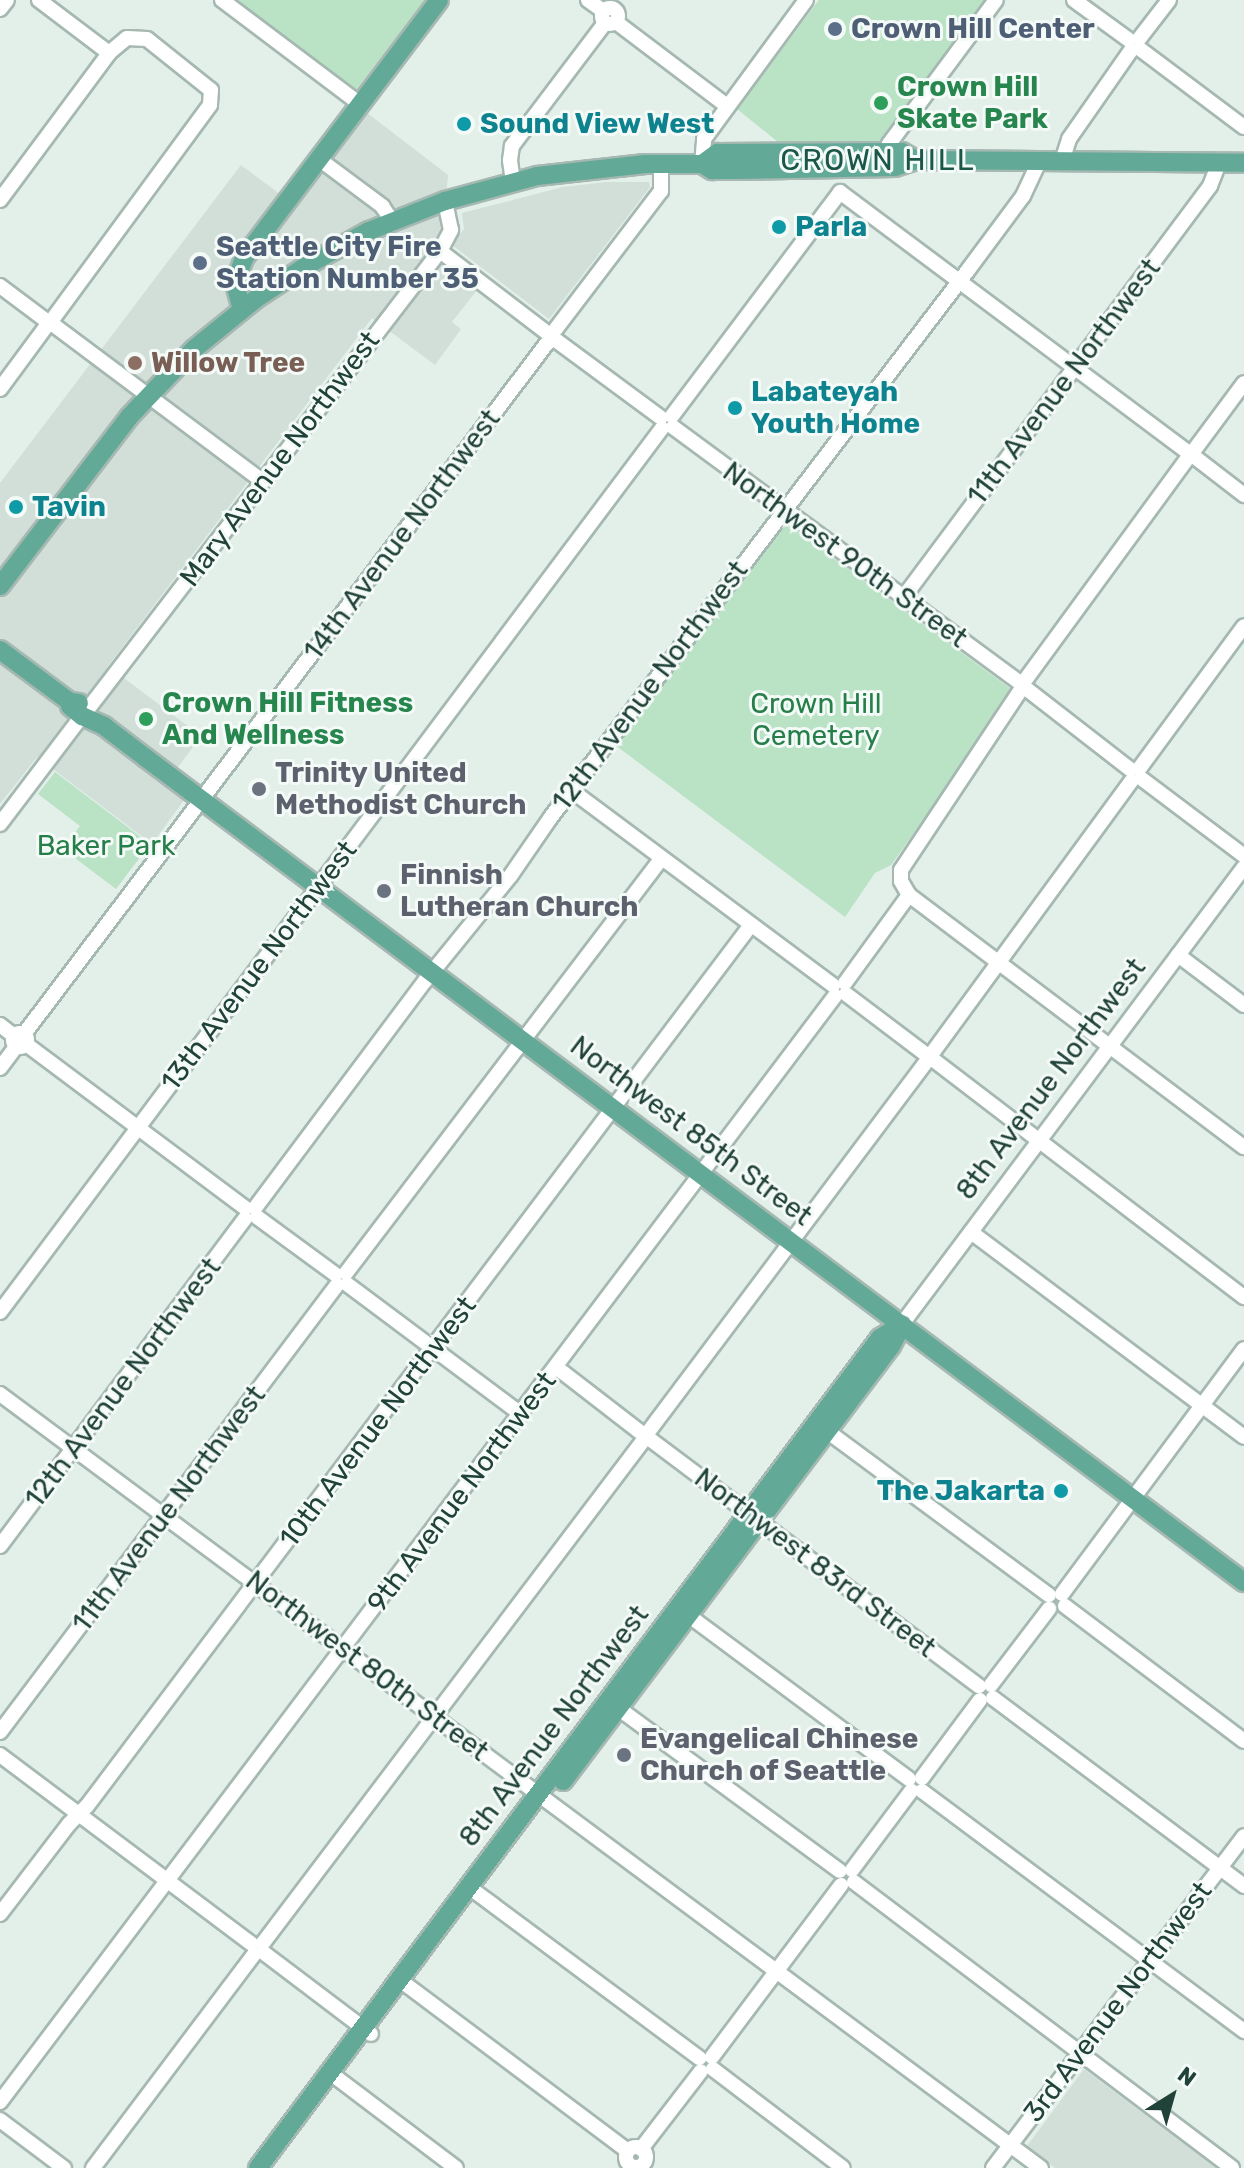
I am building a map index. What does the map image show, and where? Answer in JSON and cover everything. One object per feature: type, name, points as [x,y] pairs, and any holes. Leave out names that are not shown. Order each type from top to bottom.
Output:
[{"type":"main road","points":[[216,330],[225,316],[230,277],[439,0]]},
{"type":"main road","points":[[702,164],[717,153],[902,152],[916,160]]},
{"type":"main road","points":[[0,586],[148,396],[216,330],[291,275],[392,221],[445,201],[513,182],[594,168],[661,163],[702,164],[712,170],[901,167],[916,160],[1244,163]]},
{"type":"main road","points":[[242,310],[235,283],[244,258]]},
{"type":"main road","name":"Northwest 85th Street","points":[[0,650],[1244,1582]]},
{"type":"main road","name":"8th Avenue Northwest","points":[[403,1983],[477,1893],[544,1796],[618,1708],[688,1615],[753,1517],[827,1431],[891,1346],[902,1324]]},
{"type":"main road","name":"8th Avenue Northwest","points":[[258,2168],[367,2031],[544,1796],[753,1517],[880,1338],[902,1324]]},
{"type":"main road","name":"8th Avenue Northwest","points":[[269,2168],[337,2078],[367,2031]]},
{"type":"street","points":[[0,9],[7,0]]},
{"type":"street","points":[[39,0],[109,53]]},
{"type":"street","points":[[222,0],[360,104]]},
{"type":"street","points":[[588,0],[612,13],[727,106]]},
{"type":"street","points":[[702,164],[704,139],[806,0]]},
{"type":"street","points":[[889,152],[889,144],[996,0]]},
{"type":"street","points":[[1074,0],[1244,127]]},
{"type":"street","points":[[1062,161],[1069,139],[1169,0]]},
{"type":"street","points":[[513,182],[512,146],[612,13]]},
{"type":"street","points":[[0,200],[109,53],[127,38],[147,39],[208,84],[212,96],[210,105],[0,389]]},
{"type":"street","points":[[319,159],[382,206],[392,221]]},
{"type":"street","name":"12th Avenue Northwest","points":[[0,1546],[432,972],[511,875],[525,851],[541,836],[571,790],[783,509],[961,279],[1023,196],[1039,161]]},
{"type":"street","name":"14th Avenue Northwest","points":[[0,1068],[661,191],[661,163]]},
{"type":"street","name":"11th Avenue Northwest","points":[[903,598],[1210,186],[1219,163]]},
{"type":"street","points":[[842,169],[840,192],[961,279],[1244,495]]},
{"type":"street","name":"13th Avenue Northwest","points":[[0,1312],[840,192]]},
{"type":"street","name":"Mary Avenue Northwest","points":[[0,824],[80,709],[440,251],[451,230],[445,201]]},
{"type":"street","name":"Northwest 90th Street","points":[[440,251],[1023,685],[1244,856]]},
{"type":"street","points":[[0,286],[262,481]]},
{"type":"street","points":[[1244,383],[1023,685],[901,870],[901,881],[909,895],[1244,1147]]},
{"type":"street","points":[[93,2168],[793,1243],[1244,626]]},
{"type":"street","points":[[571,790],[1040,1140],[1244,1297]]},
{"type":"street","name":"11th Avenue Northwest","points":[[0,1732],[661,859]]},
{"type":"street","name":"8th Avenue Northwest","points":[[902,1324],[1244,867]]},
{"type":"street","name":"9th Avenue Northwest","points":[[0,2102],[702,1174],[909,895]]},
{"type":"street","name":"10th Avenue Northwest","points":[[0,1914],[255,1584],[751,925]]},
{"type":"street","points":[[1178,955],[1244,1005]]},
{"type":"street","points":[[0,1025],[521,1414]]},
{"type":"street","points":[[971,1232],[1244,1437]]},
{"type":"street","points":[[403,1983],[637,2161],[706,2064],[1244,1349]]},
{"type":"street","name":"Northwest 83rd Street","points":[[556,1367],[1244,1886]]},
{"type":"street","name":"Northwest 80th Street","points":[[0,1394],[1041,2168]]},
{"type":"street","points":[[827,1431],[1244,1741]]},
{"type":"street","points":[[688,1615],[1244,2031]]},
{"type":"street","points":[[618,1708],[1232,2168]]},
{"type":"street","points":[[0,1755],[367,2031]]},
{"type":"street","name":"3rd Avenue Northwest","points":[[993,2168],[1244,1836]]},
{"type":"street","points":[[477,1893],[843,2168]]},
{"type":"street","points":[[337,2078],[456,2168]]},
{"type":"street","points":[[0,2120],[64,2168]]},
{"type":"shaded area","points":[[358,106],[448,175],[443,229],[426,251],[477,290],[452,322],[461,329],[435,365],[372,318],[108,666],[201,736],[165,785],[184,800],[152,844],[37,757],[0,804],[0,483],[241,165],[288,200]]},
{"type":"shaded area","points":[[606,182],[649,182],[650,187],[549,319],[452,245],[464,229],[462,213],[563,187]]},
{"type":"shaded area","points":[[1084,2069],[1216,2168],[1055,2168],[1027,2146]]},
{"type":"green space","points":[[233,0],[425,0],[355,91]]},
{"type":"green space","points":[[819,0],[987,0],[879,142],[778,142],[737,109]]},
{"type":"green space","name":"Crown Hill Cemetery","points":[[783,521],[1015,692],[891,865],[875,873],[845,917],[615,745]]},
{"type":"green space","name":"Baker Park","points":[[55,772],[150,844],[116,889],[63,849],[80,826],[38,794]]},
{"type":"place","name":"Crown Hill Center","points":[[835,29]]},
{"type":"place","name":"Crown Hill Skate Park","points":[[881,103]]},
{"type":"place","name":"Sound View West","points":[[464,124]]},
{"type":"place","name":"Parla","points":[[779,227]]},
{"type":"place","name":"Seattle City Fire Station Number 35","points":[[200,263]]},
{"type":"place","name":"Willow Tree","points":[[135,363]]},
{"type":"place","name":"Labateyah Youth Home","points":[[735,408]]},
{"type":"place","name":"Tavin","points":[[16,507]]},
{"type":"place","name":"Crown Hill Fitness And Wellness","points":[[146,719]]},
{"type":"place","name":"Trinity United Methodist Church","points":[[259,789]]},
{"type":"place","name":"Finnish Lutheran Church","points":[[384,891]]},
{"type":"place","name":"The Jakarta","points":[[1061,1491]]},
{"type":"place","name":"Evangelical Chinese Church of Seattle","points":[[624,1755]]},
{"type":"district","name":"CROWN HILL","points":[[878,160]]}]
